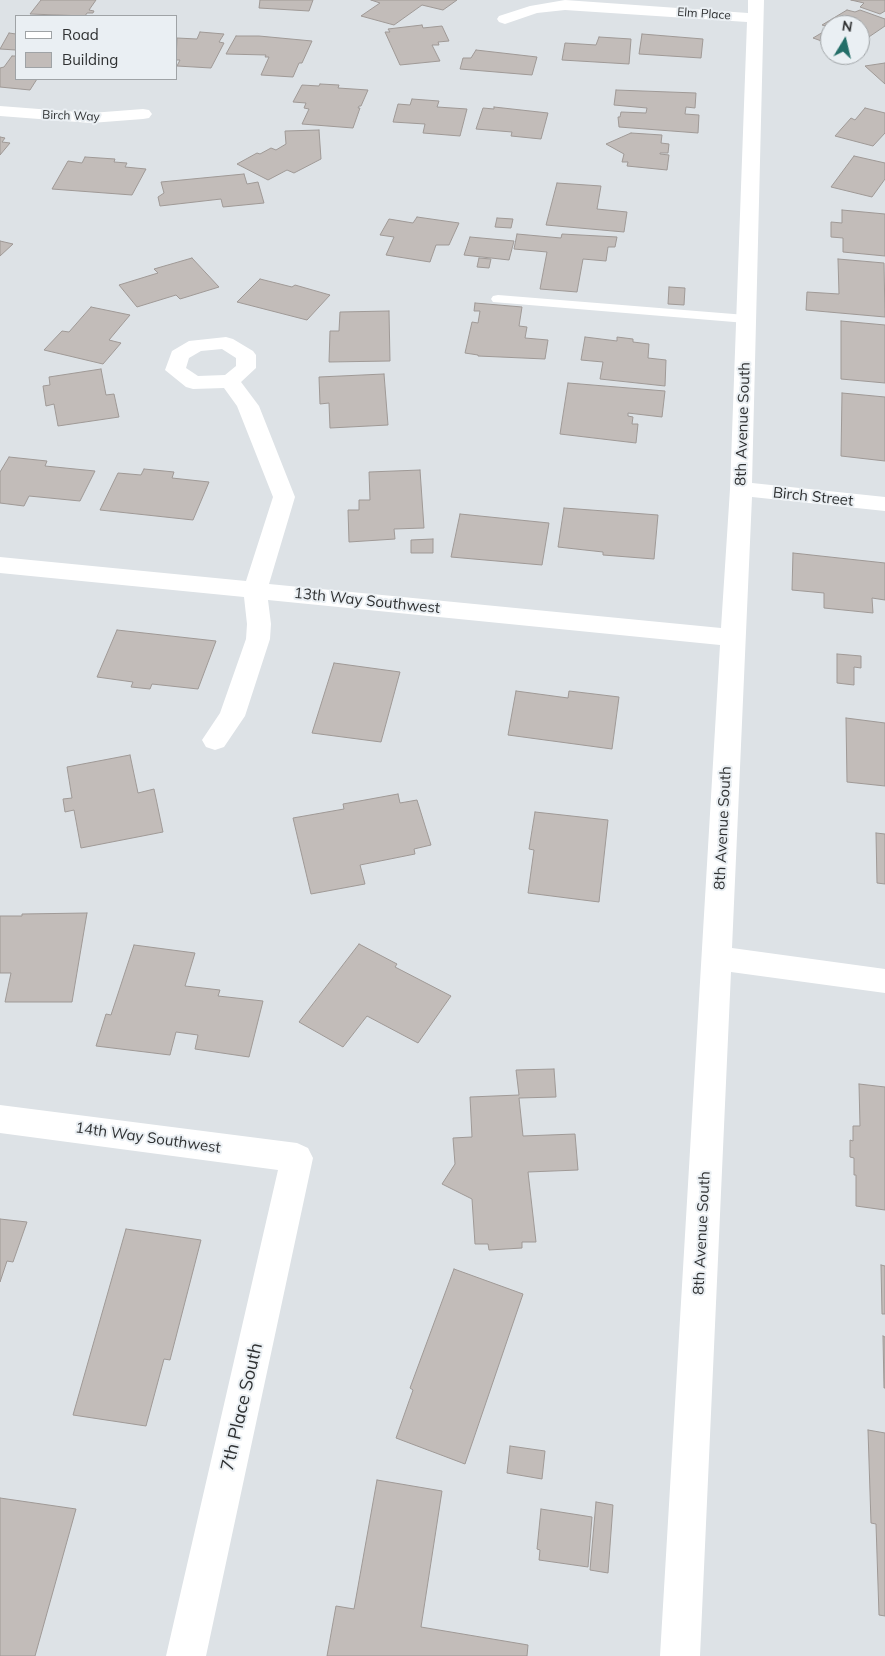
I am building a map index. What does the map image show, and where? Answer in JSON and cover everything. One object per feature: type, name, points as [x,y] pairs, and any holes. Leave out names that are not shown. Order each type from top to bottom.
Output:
[{"type":"street","name":"8th Avenue South","points":[[680,1656],[741,489],[756,0]]},
{"type":"street","name":"Elm Place","points":[[505,19],[534,9],[565,5],[755,18]]},
{"type":"street","name":"Birch Way","points":[[0,111],[91,118],[143,114]]},
{"type":"street","points":[[215,740],[232,716],[258,640],[259,624],[255,590],[284,497],[248,406],[230,381]]},
{"type":"street","name":"Birch Street","points":[[741,489],[885,504]]},
{"type":"street","name":"13th Way Southwest","points":[[0,565],[733,638]]},
{"type":"street","points":[[717,958],[885,980]]},
{"type":"street","name":"14th Way Southwest","points":[[0,1119],[297,1158]]},
{"type":"street","name":"7th Place South","points":[[186,1656],[297,1158]]},
{"type":"lane","points":[[498,299],[746,319]]},
{"type":"building","points":[[41,0],[96,0],[89,10],[94,11],[93,13],[87,13],[86,15],[30,14]]},
{"type":"building","points":[[260,0],[313,0],[309,11],[259,8]]},
{"type":"building","points":[[371,0],[457,0],[443,10],[422,5],[394,25],[361,16],[380,3]]},
{"type":"building","points":[[851,0],[885,0],[885,11],[880,14],[860,7],[864,3]]},
{"type":"building","points":[[847,10],[855,12],[860,10],[885,19],[885,26],[870,36],[870,15],[839,15]]},
{"type":"building","points":[[422,25],[423,28],[442,26],[449,41],[438,42],[439,45],[432,45],[440,61],[400,65],[385,32],[390,32],[388,29]]},
{"type":"building","points":[[200,32],[224,34],[219,42],[224,43],[211,68],[178,66],[180,60],[178,60],[178,38],[197,39]]},
{"type":"building","points":[[9,33],[15,34],[15,50],[0,49]]},
{"type":"building","points":[[642,34],[703,39],[701,58],[639,54]]},
{"type":"building","points":[[820,34],[820,40],[813,38]]},
{"type":"building","points":[[236,36],[259,36],[312,41],[293,77],[261,75],[269,57],[265,57],[266,55],[226,54]]},
{"type":"building","points":[[599,37],[631,39],[629,64],[562,60],[565,43],[596,45]]},
{"type":"building","points":[[476,50],[537,57],[532,75],[460,69],[463,58],[471,58]]},
{"type":"building","points":[[12,56],[15,56],[15,80],[36,80],[30,90],[0,87],[0,68],[4,67]]},
{"type":"building","points":[[885,63],[885,84],[865,66]]},
{"type":"building","points":[[320,84],[339,85],[338,88],[368,90],[361,106],[358,108],[360,108],[353,128],[302,124],[309,109],[304,108],[306,103],[293,102],[302,85],[319,86]]},
{"type":"building","points":[[616,90],[696,93],[695,108],[686,107],[685,114],[699,115],[698,133],[619,127],[618,117],[620,117],[621,112],[646,113],[647,108],[614,105]]},
{"type":"building","points":[[412,99],[439,101],[437,107],[467,109],[460,136],[423,133],[425,124],[393,122],[398,104],[410,105]]},
{"type":"building","points":[[494,107],[548,113],[541,139],[511,136],[512,132],[476,129],[483,108],[494,109]]},
{"type":"building","points":[[865,108],[885,113],[885,133],[873,146],[835,136],[851,118],[855,120]]},
{"type":"building","points":[[319,130],[321,159],[294,173],[287,170],[268,180],[237,164],[257,153],[260,154],[271,148],[276,150],[286,144],[285,131]]},
{"type":"building","points":[[631,133],[662,135],[661,143],[669,144],[668,153],[660,153],[669,155],[667,170],[627,166],[628,162],[622,162],[624,154],[606,144]]},
{"type":"building","points":[[0,137],[5,138],[2,142],[10,143],[0,155]]},
{"type":"building","points":[[854,156],[885,163],[885,179],[872,197],[831,187]]},
{"type":"building","points":[[85,157],[115,159],[114,162],[127,163],[125,167],[146,169],[132,195],[52,189],[68,161],[82,163]]},
{"type":"building","points":[[244,174],[247,184],[258,182],[264,203],[223,207],[221,199],[160,206],[158,197],[164,193],[161,182]]},
{"type":"building","points":[[557,183],[601,186],[597,209],[627,212],[624,232],[546,225]]},
{"type":"building","points":[[842,210],[885,214],[885,256],[843,252],[843,238],[831,237],[831,222],[842,223]]},
{"type":"building","points":[[417,217],[459,223],[449,245],[436,245],[430,262],[386,255],[394,237],[380,235],[389,219],[413,223]]},
{"type":"building","points":[[497,218],[513,219],[511,228],[495,227]]},
{"type":"building","points":[[517,234],[561,238],[562,234],[617,237],[615,247],[608,247],[606,261],[583,259],[577,292],[540,289],[547,252],[514,249]]},
{"type":"building","points":[[470,237],[514,241],[509,260],[464,255]]},
{"type":"building","points":[[0,241],[13,244],[0,256]]},
{"type":"building","points":[[192,258],[219,287],[180,299],[176,295],[137,307],[119,285],[158,273],[154,269]]},
{"type":"building","points":[[479,258],[491,259],[489,268],[477,267]]},
{"type":"building","points":[[838,259],[884,263],[885,317],[806,310],[807,292],[839,294]]},
{"type":"building","points":[[260,279],[292,287],[295,285],[330,295],[307,320],[237,302]]},
{"type":"building","points":[[669,287],[685,288],[684,305],[668,304]]},
{"type":"building","points":[[475,303],[522,307],[519,326],[527,327],[525,338],[548,340],[545,359],[478,356],[465,353],[472,322],[478,323],[480,311],[474,311]]},
{"type":"building","points":[[91,307],[130,315],[109,340],[121,343],[103,364],[44,350],[62,331],[69,332]]},
{"type":"building","points":[[389,311],[390,361],[329,362],[330,331],[339,331],[340,312]]},
{"type":"building","points":[[841,321],[885,325],[885,383],[841,379]]},
{"type":"building","points":[[585,337],[617,341],[617,337],[649,344],[648,358],[666,360],[665,386],[600,379],[603,362],[581,360]]},
{"type":"building","points":[[101,369],[106,395],[114,394],[119,417],[58,426],[54,404],[46,406],[43,386],[50,385],[49,377]]},
{"type":"building","points":[[384,374],[388,425],[330,428],[329,403],[320,404],[319,377]]},
{"type":"building","points":[[568,383],[665,391],[662,417],[628,413],[628,416],[633,417],[632,424],[638,424],[636,443],[560,434]]},
{"type":"building","points":[[842,393],[885,397],[885,461],[841,456]]},
{"type":"building","points":[[9,457],[47,461],[45,466],[95,471],[80,501],[29,496],[24,506],[0,503],[0,472]]},
{"type":"building","points":[[144,469],[174,472],[172,478],[209,482],[193,520],[100,510],[118,473],[141,475]]},
{"type":"building","points":[[420,470],[424,528],[394,529],[395,539],[349,542],[348,510],[359,510],[359,500],[370,500],[369,472]]},
{"type":"building","points":[[564,508],[658,515],[654,559],[603,555],[603,552],[558,547]]},
{"type":"building","points":[[460,514],[549,523],[542,565],[451,557]]},
{"type":"building","points":[[433,539],[433,553],[411,553],[411,540]]},
{"type":"building","points":[[793,553],[885,563],[885,600],[872,598],[873,613],[824,608],[824,593],[792,590]]},
{"type":"building","points":[[117,630],[216,641],[198,689],[152,684],[150,689],[131,687],[133,682],[97,677]]},
{"type":"building","points":[[837,654],[861,656],[861,668],[854,667],[854,685],[837,683]]},
{"type":"building","points":[[334,663],[400,672],[381,742],[312,733]]},
{"type":"building","points":[[516,691],[568,698],[569,691],[619,697],[612,749],[508,735]]},
{"type":"building","points":[[846,718],[885,723],[885,786],[847,782]]},
{"type":"building","points":[[130,755],[138,793],[154,789],[163,832],[81,848],[74,810],[65,812],[63,799],[72,798],[67,767]]},
{"type":"building","points":[[398,794],[400,803],[417,800],[431,845],[414,849],[415,854],[360,865],[365,884],[311,894],[293,818],[344,809],[343,804]]},
{"type":"building","points":[[535,812],[608,820],[599,902],[528,893],[534,850],[529,849]]},
{"type":"building","points":[[876,833],[885,834],[885,884],[877,883]]},
{"type":"building","points":[[87,913],[72,1002],[5,1002],[11,973],[0,973],[0,916]]},
{"type":"building","points":[[359,944],[397,964],[395,967],[451,996],[418,1043],[367,1016],[343,1047],[299,1022]]},
{"type":"building","points":[[134,945],[195,953],[185,986],[220,990],[218,996],[263,1001],[249,1057],[195,1049],[198,1035],[176,1032],[170,1055],[96,1046],[106,1014],[111,1015]]},
{"type":"building","points":[[554,1069],[556,1097],[519,1098],[523,1136],[575,1134],[578,1170],[528,1172],[536,1242],[522,1242],[522,1248],[489,1250],[488,1244],[475,1244],[472,1199],[442,1184],[455,1164],[453,1138],[472,1137],[470,1097],[519,1095],[516,1070]]},
{"type":"building","points":[[859,1084],[885,1087],[885,1210],[856,1206],[856,1175],[854,1175],[854,1158],[850,1157],[850,1140],[853,1141],[853,1126],[860,1126]]},
{"type":"building","points":[[0,1219],[27,1222],[13,1262],[7,1261],[0,1282]]},
{"type":"building","points":[[126,1229],[201,1240],[170,1360],[164,1359],[146,1426],[73,1415]]},
{"type":"building","points":[[881,1265],[885,1266],[885,1314],[882,1314]]},
{"type":"building","points":[[454,1269],[523,1294],[465,1464],[396,1438],[413,1390],[410,1388]]},
{"type":"building","points":[[883,1336],[885,1337],[885,1388],[884,1388]]},
{"type":"building","points":[[868,1430],[885,1433],[885,1616],[879,1615],[876,1524],[871,1523]]},
{"type":"building","points":[[510,1446],[545,1451],[542,1479],[507,1473]]},
{"type":"building","points":[[377,1480],[442,1491],[421,1627],[528,1645],[527,1656],[327,1656],[336,1606],[354,1609]]},
{"type":"building","points":[[0,1498],[76,1509],[35,1656],[0,1656]]},
{"type":"building","points":[[596,1502],[613,1505],[608,1573],[590,1570]]},
{"type":"building","points":[[541,1509],[592,1517],[588,1567],[539,1560],[540,1550],[537,1549]]}]
